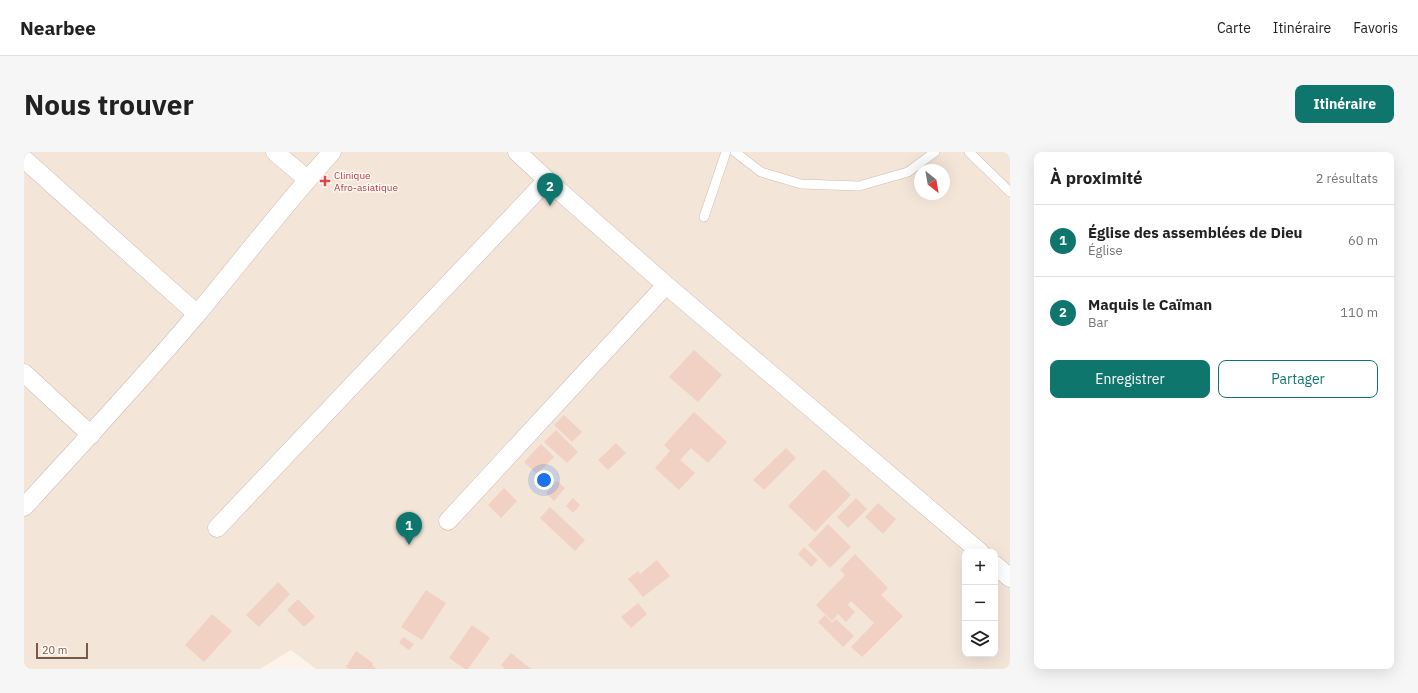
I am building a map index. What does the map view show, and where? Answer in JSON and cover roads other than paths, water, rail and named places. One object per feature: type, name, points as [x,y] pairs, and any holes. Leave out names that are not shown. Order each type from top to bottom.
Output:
[{"type":"street","points":[[275,152],[307,179]]},
{"type":"street","points":[[24,507],[91,435],[197,314],[307,179],[332,152]]},
{"type":"street","points":[[517,152],[666,285],[976,549]]},
{"type":"street","points":[[24,159],[197,314]]},
{"type":"street","points":[[217,528],[547,180]]},
{"type":"street","points":[[448,522],[666,285]]},
{"type":"street","points":[[24,373],[91,435]]},
{"type":"street","points":[[998,568],[1010,578]]},
{"type":"lane","points":[[704,217],[726,152]]},
{"type":"lane","points":[[735,152],[761,172],[801,184],[859,186],[908,172],[935,152]]},
{"type":"lane","points":[[969,152],[1010,192]]},
{"type":"place","name":"Clinique Afro-asiatique","points":[[325,181]]},
{"type":"place","name":"Maquis le Caïman","points":[[550,206]]},
{"type":"place","name":"Église des assemblées de Dieu","points":[[409,545]]}]
